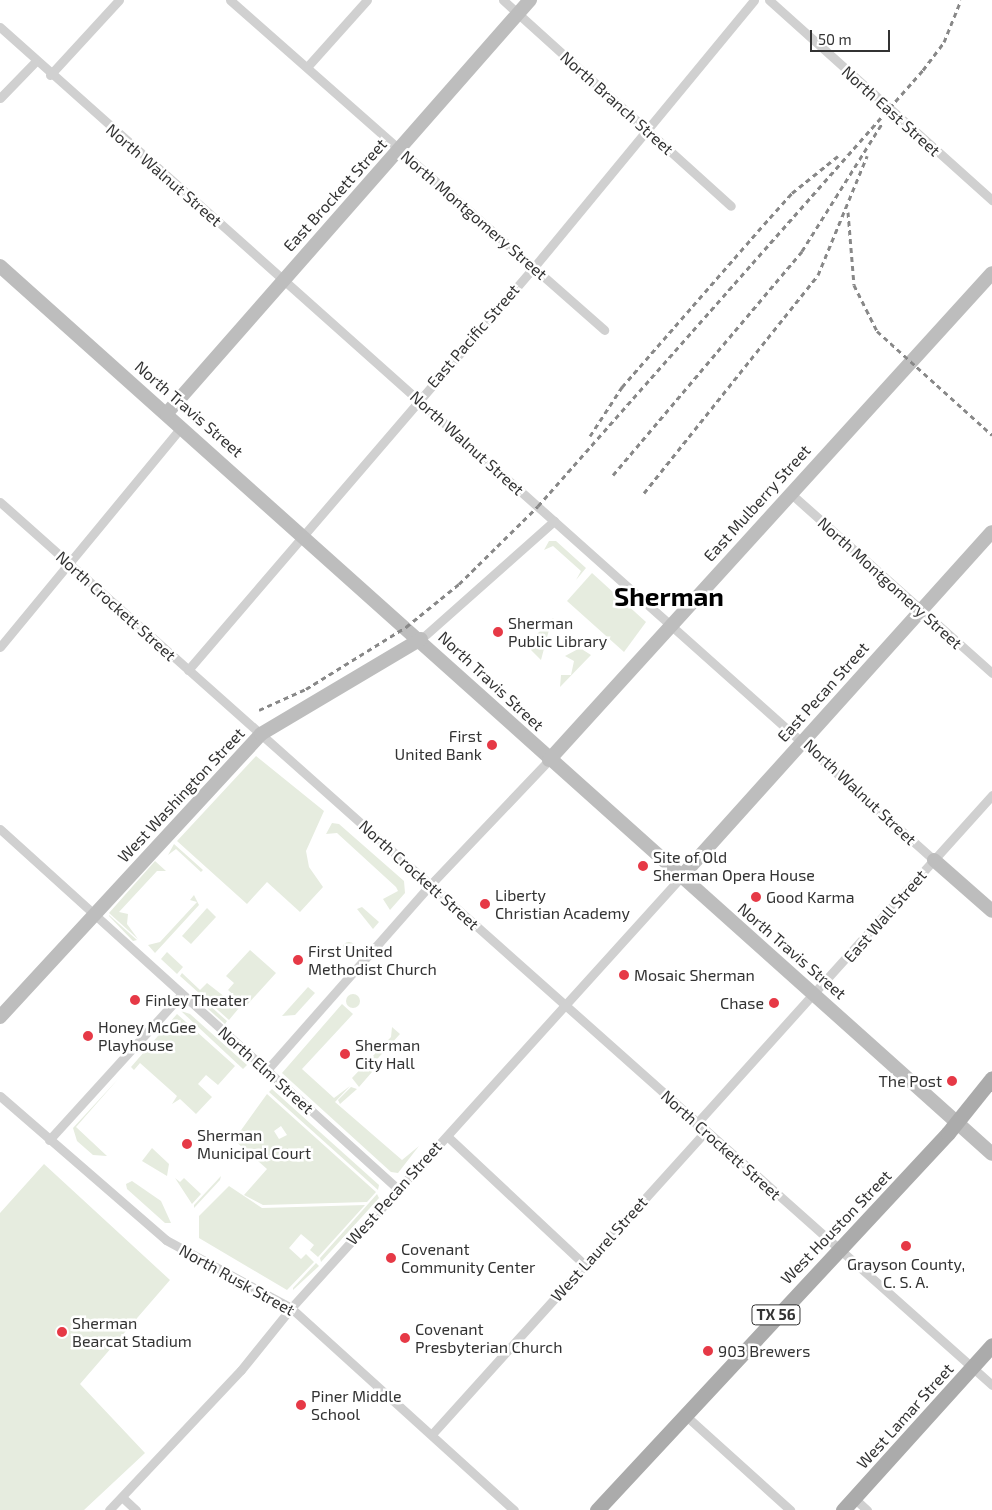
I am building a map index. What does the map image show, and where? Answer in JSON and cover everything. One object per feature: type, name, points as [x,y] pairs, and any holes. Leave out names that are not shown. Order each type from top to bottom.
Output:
[{"type":"main road","name":"TX 56","points":[[956,1122],[992,1078]]},
{"type":"main road","name":"West Houston Street","points":[[597,1510],[956,1122]]},
{"type":"main road","name":"West Lamar Street","points":[[843,1510],[992,1345]]},
{"type":"street","points":[[50,75],[119,0]]},
{"type":"street","name":"North Montgomery Street","points":[[230,0],[604,330]]},
{"type":"street","points":[[307,67],[367,0]]},
{"type":"street","name":"North Branch Street","points":[[504,0],[647,132],[731,206]]},
{"type":"street","name":"East Brockett Street","points":[[167,413],[530,0]]},
{"type":"street","name":"East Pacific Street","points":[[188,670],[306,535],[417,399],[534,267],[754,0]]},
{"type":"street","name":"North East Street","points":[[769,0],[992,200]]},
{"type":"street","name":"North Walnut Street","points":[[0,28],[35,62],[284,279],[670,625],[804,740],[934,860]]},
{"type":"street","points":[[0,98],[35,62]]},
{"type":"street","name":"North Travis Street","points":[[0,266],[306,535],[421,639],[550,760],[992,1154]]},
{"type":"street","name":"East Mulberry Street","points":[[550,760],[789,492],[992,272]]},
{"type":"street","points":[[0,647],[182,426]]},
{"type":"street","name":"North Montgomery Street","points":[[789,492],[992,672]]},
{"type":"street","name":"North Crockett Street","points":[[0,502],[565,1004],[696,1124],[992,1385]]},
{"type":"street","points":[[421,639],[554,520]]},
{"type":"street","name":"East Pecan Street","points":[[681,877],[992,532]]},
{"type":"street","name":"West Washington Street","points":[[0,1017],[261,734],[421,639]]},
{"type":"street","points":[[266,1071],[430,885],[550,760]]},
{"type":"street","name":"East Wall Street","points":[[696,1124],[815,995],[992,795]]},
{"type":"street","name":"North Elm Street","points":[[0,829],[94,916],[398,1188]]},
{"type":"street","points":[[934,860],[992,911]]},
{"type":"street","name":"West Pecan Street","points":[[109,1510],[123,1498],[240,1370],[291,1308],[398,1188],[681,877]]},
{"type":"street","points":[[49,1140],[182,994]]},
{"type":"street","name":"North Rusk Street","points":[[0,1096],[166,1240],[291,1308],[433,1433],[514,1510]]},
{"type":"street","name":"West Laurel Street","points":[[433,1433],[705,1132]]},
{"type":"street","points":[[447,1136],[584,1264]]},
{"type":"street","points":[[686,1415],[790,1510]]},
{"type":"street","points":[[123,1498],[136,1510]]},
{"type":"street","points":[[854,1498],[868,1510]]},
{"type":"shaded area","points":[[549,541],[556,541],[586,568],[576,580],[581,571],[553,546],[544,550]]},
{"type":"shaded area","points":[[592,573],[646,622],[624,652],[567,601]]},
{"type":"shaded area","points":[[553,618],[558,626],[550,626],[541,660],[531,650],[534,637]]},
{"type":"shaded area","points":[[580,648],[591,655],[560,687],[561,675],[571,675],[574,661],[565,656]]},
{"type":"shaded area","points":[[256,756],[324,811],[306,851],[309,867],[323,887],[300,912],[267,882],[247,904],[177,841]]},
{"type":"shaded area","points":[[332,823],[339,824],[404,881],[405,893],[390,910],[383,899],[398,891],[396,887],[337,833],[326,834]]},
{"type":"shaded area","points":[[174,844],[203,870],[201,872],[176,849],[168,855]]},
{"type":"shaded area","points":[[155,861],[166,871],[157,871],[119,912],[128,914],[127,924],[138,939],[109,913]]},
{"type":"shaded area","points":[[194,895],[199,905],[155,953],[148,945],[160,942],[197,902],[190,900]]},
{"type":"shaded area","points":[[362,907],[379,922],[373,929],[357,909]]},
{"type":"shaded area","points":[[207,908],[216,917],[191,944],[182,936]]},
{"type":"shaded area","points":[[109,915],[137,940],[133,941]]},
{"type":"shaded area","points":[[349,942],[354,944],[356,949],[354,954],[349,956],[344,954],[342,949],[344,944]]},
{"type":"shaded area","points":[[250,950],[276,973],[246,1006],[228,990],[234,983],[226,976]]},
{"type":"shaded area","points":[[167,952],[183,967],[177,974],[161,959]]},
{"type":"shaded area","points":[[182,973],[200,990],[207,983],[239,1008],[229,1020],[180,976]]},
{"type":"shaded area","points":[[308,987],[315,993],[295,1015],[282,1016]]},
{"type":"shaded area","points":[[353,994],[358,996],[360,1001],[358,1006],[353,1008],[348,1006],[346,1001],[348,996]]},
{"type":"shaded area","points":[[199,996],[227,1021],[225,1024],[197,999]]},
{"type":"shaded area","points":[[342,1004],[353,1014],[302,1069],[334,1098],[350,1086],[335,1102],[402,1160],[419,1146],[398,1173],[391,1172],[282,1073]]},
{"type":"shaded area","points":[[181,1011],[190,1014],[247,1065],[243,1069]]},
{"type":"shaded area","points":[[177,1014],[235,1066],[218,1085],[206,1075],[198,1084],[212,1097],[196,1114],[180,1099],[172,1104],[177,1096],[140,1063],[134,1070],[131,1067]]},
{"type":"shaded area","points":[[392,1027],[400,1034],[369,1068],[372,1072],[359,1087],[352,1078],[391,1037]]},
{"type":"shaded area","points":[[119,1078],[76,1127],[107,1156],[93,1155],[77,1141],[73,1128]]},
{"type":"shaded area","points":[[351,1087],[357,1089],[340,1104],[338,1100]]},
{"type":"shaded area","points":[[272,1089],[379,1185],[378,1190],[269,1092]]},
{"type":"shaded area","points":[[267,1094],[376,1192],[367,1202],[263,1205],[244,1195],[267,1169],[234,1140]],"holes":[[[281,1126],[287,1135],[279,1139],[274,1131]]]},
{"type":"shaded area","points":[[152,1148],[169,1164],[167,1176],[142,1161]]},
{"type":"shaded area","name":"Sherman Bearcat Stadium","points":[[44,1164],[170,1280],[80,1384],[145,1453],[84,1510],[0,1510],[0,1213]]},
{"type":"shaded area","points":[[221,1176],[220,1180],[194,1208],[194,1205]]},
{"type":"shaded area","points":[[175,1178],[180,1182],[184,1178],[201,1194],[192,1204]]},
{"type":"shaded area","points":[[132,1181],[161,1201],[171,1223],[165,1223],[127,1189],[126,1184]]},
{"type":"shaded area","points":[[229,1186],[262,1208],[365,1205],[318,1257],[310,1250],[314,1245],[301,1234],[289,1248],[301,1259],[306,1254],[314,1262],[287,1290],[199,1238],[199,1216]]},
{"type":"shaded area","points":[[377,1194],[379,1198],[321,1262],[320,1258]]},
{"type":"shaded area","points":[[316,1263],[319,1266],[293,1290],[293,1288]]},
{"type":"railway","points":[[259,710],[306,689],[406,627],[459,584],[538,506],[923,70],[944,42],[961,0]]},
{"type":"railway","points":[[613,475],[802,251],[883,122]]},
{"type":"railway","points":[[590,436],[622,387],[758,231],[792,193],[838,156]]},
{"type":"railway","points":[[644,493],[818,275],[867,156]]},
{"type":"railway","points":[[848,212],[854,285],[877,331],[992,435]]},
{"type":"place","name":"Sherman Public Library","points":[[498,632]]},
{"type":"place","name":"First United Bank","points":[[492,745]]},
{"type":"place","name":"Site of Old Sherman Opera House","points":[[643,866]]},
{"type":"place","name":"Good Karma","points":[[756,897]]},
{"type":"place","name":"Liberty Christian Academy","points":[[485,904]]},
{"type":"place","name":"First United Methodist Church","points":[[298,960]]},
{"type":"place","name":"Mosaic Sherman","points":[[624,975]]},
{"type":"place","name":"Finley Theater","points":[[135,1000]]},
{"type":"place","name":"Chase","points":[[774,1003]]},
{"type":"place","name":"Honey McGee Playhouse","points":[[88,1036]]},
{"type":"place","name":"Sherman City Hall","points":[[345,1054]]},
{"type":"place","name":"The Post","points":[[952,1081]]},
{"type":"place","name":"Sherman Municipal Court","points":[[187,1144]]},
{"type":"place","name":"Grayson County, C. S. A.","points":[[906,1246]]},
{"type":"place","name":"Covenant Community Center","points":[[391,1258]]},
{"type":"place","name":"Sherman Bearcat Stadium","points":[[62,1332]]},
{"type":"place","name":"Covenant Presbyterian Church","points":[[405,1338]]},
{"type":"place","name":"903 Brewers","points":[[708,1351]]},
{"type":"place","name":"Piner Middle School","points":[[301,1405]]},
{"type":"district","name":"Sherman","points":[[669,596]]}]
